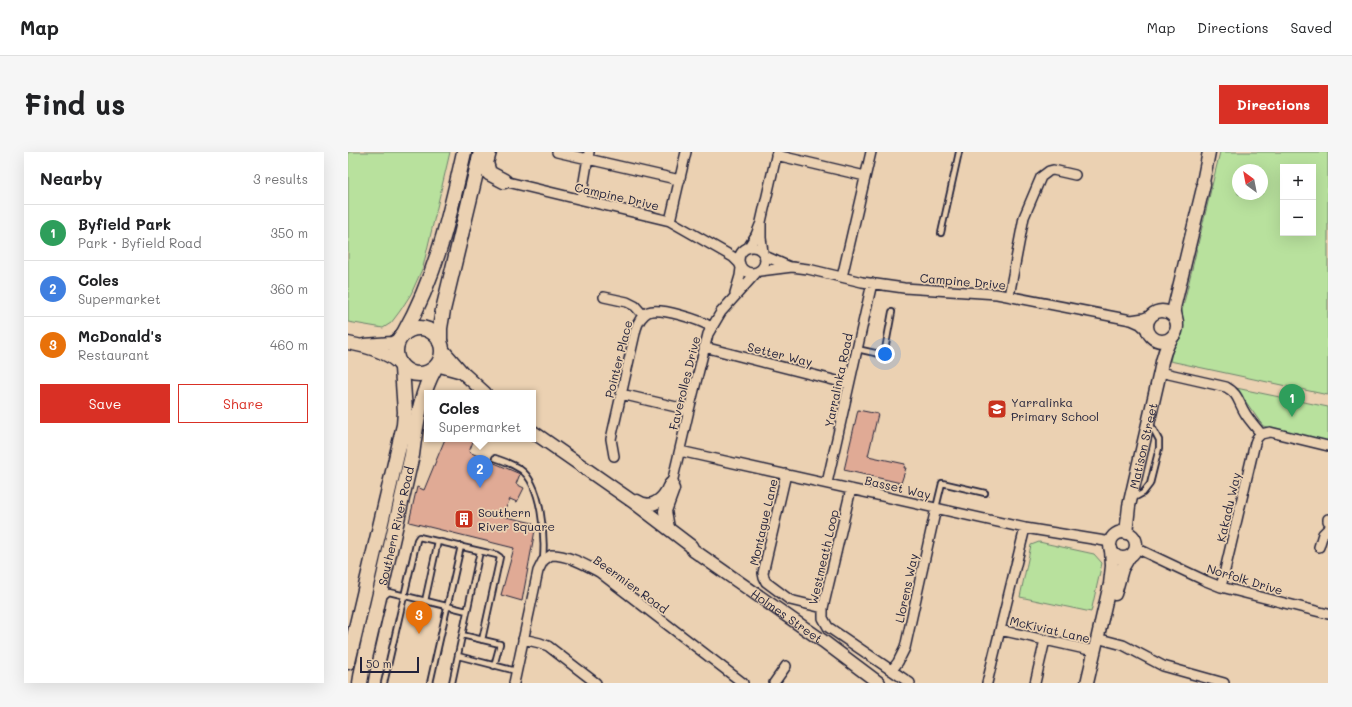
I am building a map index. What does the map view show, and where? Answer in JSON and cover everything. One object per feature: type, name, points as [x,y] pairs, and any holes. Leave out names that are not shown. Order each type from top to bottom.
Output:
[{"type":"main road","points":[[400,365],[395,355],[395,347],[429,279],[439,252],[464,152]]},
{"type":"main road","points":[[348,343],[363,346],[392,357],[406,372],[417,375],[429,373],[435,368],[442,357],[440,328],[443,310],[481,152]]},
{"type":"main road","points":[[488,152],[486,163],[489,173],[504,181]]},
{"type":"main road","points":[[1151,335],[1159,340],[1164,340],[1173,336],[1177,327],[1174,308],[1204,184],[1203,182],[1209,152]]},
{"type":"main road","points":[[1204,184],[1207,183],[1216,152]]},
{"type":"main road","points":[[1161,366],[1157,346],[1151,335],[1148,321],[1156,313],[1165,308],[1172,300],[1178,289]]},
{"type":"main road","points":[[1156,313],[1168,312],[1177,322]]},
{"type":"main road","points":[[363,346],[392,342],[414,328],[424,329],[434,334],[441,346],[462,372],[482,390]]},
{"type":"main road","name":"Matison Street","points":[[1126,533],[1130,501],[1161,366],[1167,345],[1173,336]]},
{"type":"main road","name":"Southern River Road","points":[[348,662],[404,425],[405,412],[400,365]]},
{"type":"main road","points":[[435,368],[440,366],[462,372]]},
{"type":"main road","name":"Southern River Road","points":[[425,390],[435,368]]},
{"type":"main road","name":"Southern River Road","points":[[360,683],[412,455],[414,435],[424,395]]},
{"type":"main road","name":"Holmes Street","points":[[536,434],[668,528],[691,546],[693,550],[823,641],[879,683]]},
{"type":"main road","name":"Holmes Street","points":[[559,450],[564,457],[657,527],[689,550],[693,550]]},
{"type":"main road","points":[[584,467],[600,472],[631,497],[648,505],[654,504],[660,500],[667,492],[672,482]]},
{"type":"main road","points":[[668,528],[665,511],[672,493],[672,482]]},
{"type":"main road","points":[[1087,683],[1112,572],[1111,546],[1114,536],[1118,533],[1126,533],[1134,539],[1132,552],[1122,569],[1117,583],[1095,683]]},
{"type":"main road","points":[[1111,546],[1113,553],[1120,558],[1132,552]]},
{"type":"street","points":[[557,152],[588,156],[680,180]]},
{"type":"street","points":[[670,221],[686,152]]},
{"type":"street","points":[[842,277],[871,152]]},
{"type":"street","points":[[761,222],[761,238],[765,264],[758,272],[748,273],[740,266],[740,256],[756,236],[761,222],[776,154],[865,176]]},
{"type":"street","points":[[581,200],[588,156]]},
{"type":"street","points":[[1009,296],[1024,217],[1041,177],[1053,170],[1076,175]]},
{"type":"street","name":"Campine Drive","points":[[504,181],[670,221],[733,257],[740,266]]},
{"type":"street","points":[[746,248],[755,247],[764,254]]},
{"type":"street","name":"Campine Drive","points":[[718,249],[746,248]]},
{"type":"street","name":"Campine Drive","points":[[764,254],[792,267]]},
{"type":"street","name":"Faverolles Drive","points":[[734,297],[740,276],[740,266]]},
{"type":"street","name":"Campine Drive","points":[[758,272],[792,267],[904,288],[997,294],[1132,320],[1140,324],[1151,335]]},
{"type":"street","name":"Faverolles Drive","points":[[672,482],[704,347],[711,327],[716,318],[758,272]]},
{"type":"street","name":"Yarralinka Road","points":[[827,483],[872,283]]},
{"type":"street","points":[[604,297],[631,304],[635,306],[643,315]]},
{"type":"street","name":"Pointer Place","points":[[614,456],[611,439],[638,321],[643,315],[658,310],[698,320],[711,327]]},
{"type":"street","name":"Campine Drive","points":[[1132,320],[1144,318],[1156,313]]},
{"type":"street","name":"Setter Way","points":[[704,347],[849,384]]},
{"type":"street","points":[[1161,366],[1233,390],[1245,413],[1261,434],[1270,432],[1328,446]]},
{"type":"street","points":[[621,394],[689,410]]},
{"type":"street","name":"Kakadu Way","points":[[1221,587],[1255,443],[1261,434]]},
{"type":"street","name":"Basset Way","points":[[680,451],[1111,546]]},
{"type":"street","name":"Montague Lane","points":[[786,474],[763,573],[764,578],[768,584],[790,600],[823,608]]},
{"type":"street","name":"Westmeath Loop","points":[[851,489],[823,608],[823,618],[828,627],[910,683]]},
{"type":"street","name":"Llorens Way","points":[[892,670],[905,648],[936,508]]},
{"type":"street","points":[[987,683],[1025,528]]},
{"type":"street","points":[[1319,547],[1323,534],[1328,529]]},
{"type":"street","name":"Norfolk Drive","points":[[1132,552],[1221,587],[1328,614]]},
{"type":"street","name":"Beermier Road","points":[[543,561],[551,555],[562,555],[599,572],[743,683]]},
{"type":"street","points":[[514,683],[538,571],[543,561]]},
{"type":"street","name":"McKiviat Lane","points":[[1000,630],[1094,652]]},
{"type":"street","points":[[523,639],[548,646],[584,680],[596,683]]},
{"type":"street","points":[[1035,683],[1045,640]]},
{"type":"street","points":[[1104,640],[1122,645],[1163,666],[1224,683]]},
{"type":"street","points":[[774,683],[786,666]]},
{"type":"lane","points":[[941,233],[959,152]]},
{"type":"lane","points":[[857,349],[884,355],[892,312]]},
{"type":"lane","points":[[495,458],[507,462],[522,470],[532,484],[542,518],[545,544],[543,561]]},
{"type":"lane","points":[[936,508],[942,483],[985,492]]},
{"type":"lane","points":[[384,683],[417,540],[419,537],[498,555],[500,557],[482,640]]},
{"type":"lane","points":[[425,601],[438,541]]},
{"type":"lane","points":[[430,683],[461,546]]},
{"type":"lane","points":[[452,683],[480,551]]},
{"type":"lane","points":[[378,604],[389,587],[387,564]]},
{"type":"lane","points":[[389,587],[405,596],[467,612]]},
{"type":"lane","points":[[462,635],[500,644],[494,666]]},
{"type":"lane","points":[[458,656],[516,671]]},
{"type":"green space","points":[[348,152],[450,152],[423,267],[411,294],[400,311],[391,323],[383,328],[348,322]]},
{"type":"green space","points":[[1220,152],[1328,152],[1328,395],[1170,361]]},
{"type":"green space","points":[[1236,388],[1328,407],[1328,441],[1263,426]]},
{"type":"green space","points":[[1039,542],[1094,554],[1102,563],[1091,612],[1020,597],[1031,545]]},
{"type":"building","points":[[858,410],[878,414],[868,456],[905,464],[904,468],[906,468],[901,483],[844,470]]},
{"type":"building","name":"Southern River Square","points":[[444,442],[473,442],[469,452],[520,474],[516,484],[524,488],[517,502],[510,499],[502,516],[533,523],[531,528],[535,530],[522,601],[501,595],[514,548],[409,522],[417,487],[424,490]]},
{"type":"place","name":"Yarralinka Primary School","points":[[997,409]]},
{"type":"place","name":"Byfield Park","points":[[1292,417]]},
{"type":"place","name":"Coles","points":[[480,488]]},
{"type":"place","name":"Southern River Square","points":[[464,519]]},
{"type":"place","name":"McDonald's","points":[[419,634]]}]
